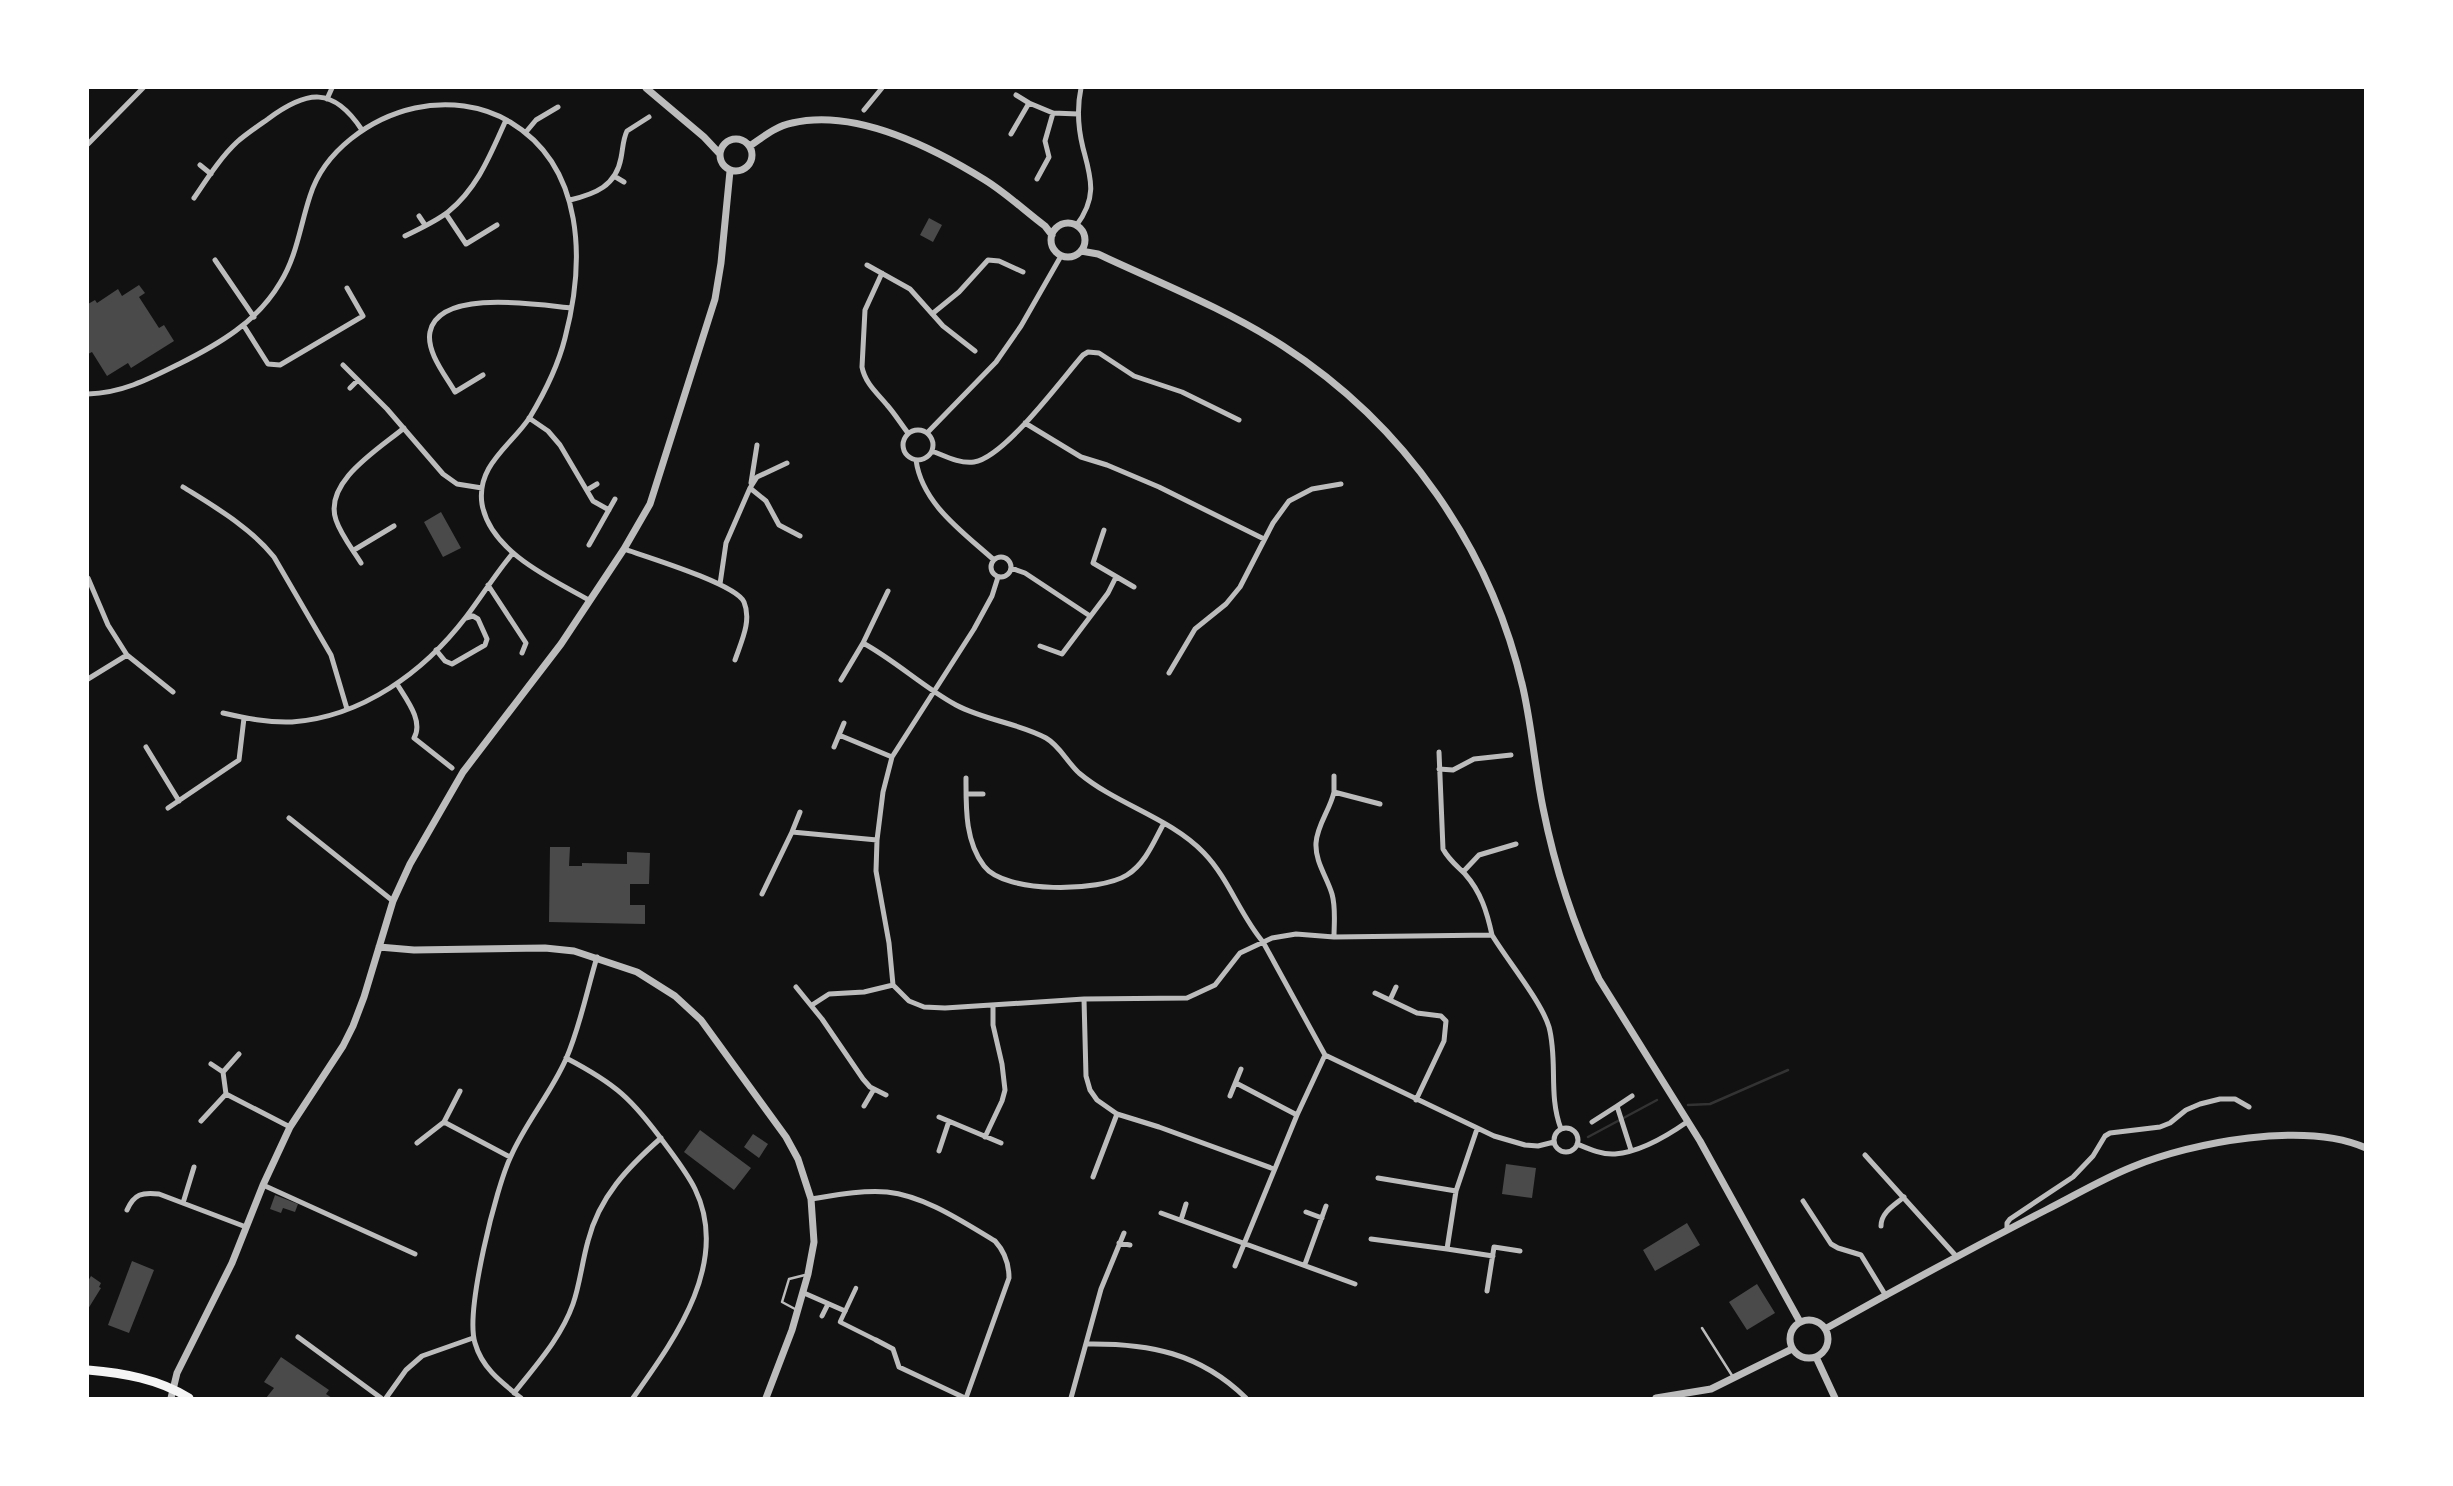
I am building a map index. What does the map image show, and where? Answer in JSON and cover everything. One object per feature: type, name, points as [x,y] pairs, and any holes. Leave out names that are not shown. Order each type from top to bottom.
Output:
[{"type":"main road","points":[[88,1370],[126,1375],[189,1398]]},
{"type":"street","points":[[88,144],[143,88]]},
{"type":"street","points":[[327,99],[332,88]]},
{"type":"street","points":[[646,88],[704,137],[719,153],[722,164],[730,171],[740,171],[748,166],[752,156],[750,146],[742,140],[732,139],[723,144],[719,153]]},
{"type":"street","points":[[863,110],[882,88]]},
{"type":"street","points":[[1076,226],[1083,217],[1088,202],[1091,180],[1082,146],[1078,114],[1081,88]]},
{"type":"street","points":[[1016,95],[1053,113],[1078,114]]},
{"type":"street","points":[[194,198],[237,142],[290,103],[306,97],[327,99],[345,108],[362,130]]},
{"type":"street","points":[[1012,134],[1029,103]]},
{"type":"street","points":[[88,394],[119,391],[146,381],[222,341],[254,317],[269,300],[289,266],[310,194],[317,181],[340,148],[362,130],[392,115],[437,105],[469,107],[506,120],[526,132],[553,160],[570,200],[575,284],[560,354],[546,387],[529,418],[489,467],[482,488],[485,517],[501,542],[513,553],[589,600]]},
{"type":"street","points":[[526,132],[536,120],[558,107]]},
{"type":"street","points":[[1037,178],[1049,157],[1045,141],[1053,113]]},
{"type":"street","points":[[570,200],[595,194],[614,176],[619,168],[627,131],[649,117]]},
{"type":"street","points":[[405,236],[446,214],[466,195],[483,171],[506,120]]},
{"type":"street","points":[[750,146],[778,127],[792,122],[848,122],[885,130],[935,152],[986,181],[1045,226],[1052,235],[1054,250],[1061,256],[1072,257],[1081,251],[1085,240],[1084,234],[1076,226],[1062,224],[1052,235]]},
{"type":"street","points":[[201,165],[211,174]]},
{"type":"street","points":[[172,1394],[177,1373],[232,1263],[290,1127],[348,1036],[364,997],[393,901],[431,825],[467,766],[544,668],[650,504],[715,299],[722,263],[730,171]]},
{"type":"street","points":[[614,176],[624,182]]},
{"type":"street","points":[[446,214],[466,244],[497,225]]},
{"type":"street","points":[[419,216],[425,225]]},
{"type":"street","points":[[1081,251],[1098,254],[1182,293],[1281,345],[1326,376],[1359,405],[1424,475],[1445,506],[1483,572],[1502,619],[1523,689],[1542,806],[1554,858],[1565,898],[1587,953],[1599,979],[1687,1122],[1800,1322]]},
{"type":"street","points":[[927,433],[996,362],[1021,327],[1061,256]]},
{"type":"street","points":[[215,260],[254,317]]},
{"type":"street","points":[[932,314],[959,292],[988,260],[999,261],[1023,272]]},
{"type":"street","points":[[867,265],[910,289],[952,334],[975,351]]},
{"type":"street","points":[[882,273],[864,310],[862,367],[873,390],[888,405],[908,433]]},
{"type":"street","points":[[244,326],[268,363],[280,365],[363,316],[347,288]]},
{"type":"street","points":[[483,376],[455,392],[433,353],[431,343],[432,327],[443,315],[477,302],[571,308]]},
{"type":"street","points":[[438,306],[443,315]]},
{"type":"street","points":[[932,451],[960,461],[975,462],[993,456],[1083,355],[1094,351],[1134,376],[1181,392],[1239,420]]},
{"type":"street","points":[[343,365],[404,428],[443,474],[457,484],[482,488]]},
{"type":"street","points":[[350,388],[358,380]]},
{"type":"street","points":[[529,418],[548,431],[560,445],[593,501],[609,510]]},
{"type":"street","points":[[1025,423],[1074,453],[1159,487],[1264,539]]},
{"type":"street","points":[[360,563],[335,518],[335,499],[341,484],[404,428]]},
{"type":"street","points":[[918,430],[927,433],[932,440],[932,451],[926,458],[911,459],[903,450],[902,444],[908,433],[918,430]]},
{"type":"street","points":[[750,488],[757,445]]},
{"type":"street","points":[[916,460],[921,482],[930,498],[994,560]]},
{"type":"street","points":[[720,584],[726,543],[750,488],[757,477],[787,463]]},
{"type":"street","points":[[587,490],[597,484]]},
{"type":"street","points":[[1170,673],[1195,629],[1226,604],[1240,587],[1264,539],[1289,501],[1312,489],[1341,484]]},
{"type":"street","points":[[183,487],[231,517],[274,557],[331,655],[347,709]]},
{"type":"street","points":[[750,488],[766,501],[779,525],[800,536]]},
{"type":"street","points":[[589,545],[615,499]]},
{"type":"street","points":[[354,550],[394,526]]},
{"type":"street","points":[[1104,530],[1093,564],[1134,587]]},
{"type":"street","points":[[624,548],[720,584],[740,595],[746,611],[746,628],[735,660]]},
{"type":"street","points":[[223,713],[244,718],[293,722],[347,709],[397,684],[436,650],[465,619],[513,553]]},
{"type":"street","points":[[994,560],[1006,559],[1010,568],[1007,575],[998,576]]},
{"type":"street","points":[[994,560],[991,569],[998,576]]},
{"type":"street","points":[[1010,568],[1025,573],[1090,616]]},
{"type":"street","points":[[998,576],[985,608],[892,757],[884,792],[877,840],[876,872],[889,943],[892,985],[909,1001],[924,1007],[945,1009],[1084,999],[1187,998],[1196,996],[1222,978],[1240,953],[1272,938],[1296,934],[1334,937],[1492,935]]},
{"type":"street","points":[[1040,646],[1062,654],[1116,577]]},
{"type":"street","points":[[88,578],[108,625],[127,655],[173,692]]},
{"type":"street","points":[[488,585],[526,643],[522,653]]},
{"type":"street","points":[[841,680],[863,643],[888,591]]},
{"type":"street","points":[[436,650],[445,661],[452,663],[485,645],[487,639],[478,619],[471,615],[465,619]]},
{"type":"street","points":[[863,643],[888,656],[956,705],[1048,739],[1079,773],[1164,823],[1202,851],[1212,862],[1254,932],[1263,942],[1325,1055],[1477,1129],[1524,1145],[1538,1146],[1554,1142]]},
{"type":"street","points":[[88,679],[127,655]]},
{"type":"street","points":[[397,684],[417,722],[414,738],[453,768]]},
{"type":"street","points":[[168,808],[239,760],[244,718]]},
{"type":"street","points":[[834,747],[844,723]]},
{"type":"street","points":[[839,735],[892,757]]},
{"type":"street","points":[[146,747],[179,801]]},
{"type":"street","points":[[1439,752],[1443,849],[1448,860],[1463,872],[1480,896],[1486,907],[1492,935],[1541,1010],[1548,1027],[1554,1101],[1562,1129]]},
{"type":"street","points":[[1439,769],[1453,770],[1474,759],[1511,755]]},
{"type":"street","points":[[1334,776],[1334,792],[1319,829],[1316,846],[1318,860],[1335,906],[1334,937]]},
{"type":"street","points":[[966,779],[967,823],[982,864],[989,872],[1003,880],[1021,885],[1098,885],[1114,881],[1138,866],[1164,823]]},
{"type":"street","points":[[1334,792],[1380,804]]},
{"type":"street","points":[[966,794],[983,794]]},
{"type":"street","points":[[762,894],[800,812]]},
{"type":"street","points":[[289,818],[393,901]]},
{"type":"street","points":[[792,831],[877,840]]},
{"type":"street","points":[[1463,872],[1479,855],[1516,844]]},
{"type":"street","points":[[379,947],[414,950],[545,948],[574,951],[637,972],[655,982],[701,1020],[786,1137],[798,1159],[811,1199],[814,1242],[804,1293],[765,1398]]},
{"type":"street","points":[[521,1398],[497,1379],[484,1363],[473,1338],[472,1318],[490,1221],[510,1157],[566,1058],[597,957]]},
{"type":"street","points":[[812,1005],[829,995],[864,992],[892,985]]},
{"type":"street","points":[[796,987],[812,1005],[863,1079],[874,1089],[887,1095]]},
{"type":"street","points":[[1390,1000],[1396,987]]},
{"type":"street","points":[[1375,993],[1417,1013],[1441,1016],[1446,1021],[1444,1041],[1416,1100]]},
{"type":"street","points":[[1084,999],[1087,1084],[1097,1101],[1117,1114],[1274,1169]]},
{"type":"street","points":[[985,1137],[1005,1090],[993,1025],[993,1005]]},
{"type":"street","points":[[223,1072],[239,1054]]},
{"type":"street","points":[[1235,1266],[1297,1115],[1325,1055]]},
{"type":"street","points":[[566,1058],[600,1075],[623,1093],[661,1138],[695,1190],[704,1222],[706,1250],[698,1285],[666,1351],[633,1398]]},
{"type":"street","points":[[211,1064],[223,1072],[226,1094]]},
{"type":"street","points":[[1230,1096],[1241,1069]]},
{"type":"street","points":[[1236,1083],[1297,1115]]},
{"type":"street","points":[[864,1106],[874,1089]]},
{"type":"street","points":[[418,1143],[444,1122],[460,1091]]},
{"type":"street","points":[[226,1094],[290,1127]]},
{"type":"street","points":[[201,1121],[226,1094]]},
{"type":"street","points":[[1592,1122],[1618,1109],[1632,1096]]},
{"type":"street","points":[[2007,1230],[2010,1219],[2073,1177],[2110,1133],[2160,1127],[2170,1123],[2186,1110],[2220,1099],[2235,1099],[2249,1107]]},
{"type":"street","points":[[1618,1109],[1631,1150]]},
{"type":"street","points":[[1093,1177],[1117,1114]]},
{"type":"street","points":[[939,1117],[1001,1143]]},
{"type":"street","points":[[939,1151],[949,1121]]},
{"type":"street","points":[[444,1122],[510,1157]]},
{"type":"street","points":[[1577,1144],[1605,1154],[1616,1154],[1659,1139],[1687,1122]]},
{"type":"street","points":[[1447,1250],[1455,1191],[1477,1129]]},
{"type":"street","points":[[1562,1129],[1572,1130],[1577,1136],[1577,1144],[1573,1150],[1566,1152],[1558,1149],[1554,1142],[1556,1134],[1562,1129]]},
{"type":"street","points":[[1825,1329],[1956,1256],[2131,1167],[2202,1144],[2304,1135],[2334,1137],[2365,1148]]},
{"type":"street","points":[[514,1393],[544,1356],[565,1323],[575,1296],[590,1231],[605,1199],[618,1180],[661,1138]]},
{"type":"street","points":[[1865,1155],[1956,1256]]},
{"type":"street","points":[[183,1203],[194,1167]]},
{"type":"street","points":[[1378,1178],[1455,1191]]},
{"type":"street","points":[[263,1185],[415,1254]]},
{"type":"street","points":[[811,1199],[865,1192],[899,1195],[940,1211],[1001,1247],[1008,1263],[1009,1278],[966,1398],[899,1367],[893,1349],[840,1322],[856,1288]]},
{"type":"street","points":[[127,1210],[134,1197],[144,1193],[163,1195],[246,1227]]},
{"type":"street","points":[[1881,1226],[1883,1216],[1904,1197]]},
{"type":"street","points":[[1803,1201],[1831,1244],[1861,1255],[1886,1296]]},
{"type":"street","points":[[1181,1220],[1186,1204]]},
{"type":"street","points":[[1305,1264],[1326,1206]]},
{"type":"street","points":[[1306,1212],[1322,1218]]},
{"type":"street","points":[[1161,1213],[1354,1283]]},
{"type":"street","points":[[1071,1398],[1101,1289],[1124,1233]]},
{"type":"street","points":[[1371,1239],[1493,1256]]},
{"type":"street","points":[[1119,1243],[1130,1245]]},
{"type":"street","points":[[1487,1291],[1494,1247],[1520,1251]]},
{"type":"street","points":[[804,1293],[845,1311]]},
{"type":"street","points":[[822,1316],[828,1304]]},
{"type":"street","points":[[1817,1321],[1828,1334],[1825,1350],[1816,1357],[1800,1356],[1792,1349],[1790,1336],[1795,1325],[1800,1322],[1817,1321]]},
{"type":"street","points":[[298,1337],[384,1398],[406,1370],[422,1356],[473,1338]]},
{"type":"street","points":[[1086,1344],[1140,1345],[1172,1353],[1209,1369],[1246,1398]]},
{"type":"street","points":[[1656,1398],[1711,1389],[1792,1349]]},
{"type":"street","points":[[1816,1357],[1835,1398]]},
{"type":"lane","points":[[799,1310],[782,1302],[789,1279],[808,1274]]},
{"type":"lane","points":[[1702,1328],[1733,1377]]},
{"type":"building","points":[[929,218],[942,225],[933,242],[920,235]]},
{"type":"building","points":[[139,285],[145,293],[139,297],[159,328],[164,325],[174,341],[131,368],[128,363],[107,376],[92,352],[88,354],[88,304],[95,300],[97,303],[118,289],[122,296]]},
{"type":"building","points":[[441,512],[461,548],[443,557],[424,522]]},
{"type":"building","points":[[550,847],[570,847],[569,866],[582,866],[582,863],[627,864],[627,852],[650,853],[649,884],[630,884],[630,905],[645,905],[645,924],[549,922]]},
{"type":"building","points":[[700,1130],[751,1168],[734,1190],[684,1152]]},
{"type":"building","points":[[753,1134],[768,1144],[759,1158],[744,1147]]},
{"type":"building","points":[[1506,1164],[1536,1168],[1532,1198],[1502,1194]]},
{"type":"building","points":[[275,1195],[298,1204],[295,1212],[283,1208],[281,1213],[270,1209]]},
{"type":"building","points":[[1687,1223],[1700,1245],[1655,1271],[1643,1250]]},
{"type":"building","points":[[132,1261],[154,1270],[129,1333],[108,1325]]},
{"type":"building","points":[[91,1276],[101,1283],[101,1288],[88,1309],[88,1281]]},
{"type":"building","points":[[1757,1284],[1775,1313],[1747,1330],[1729,1302]]},
{"type":"building","points":[[281,1357],[329,1390],[326,1394],[332,1398],[266,1398],[274,1388],[264,1382]]},
{"type":"waterway","points":[[1688,1105],[1710,1104],[1788,1070]]},
{"type":"waterway","points":[[1588,1137],[1657,1100]]}]
